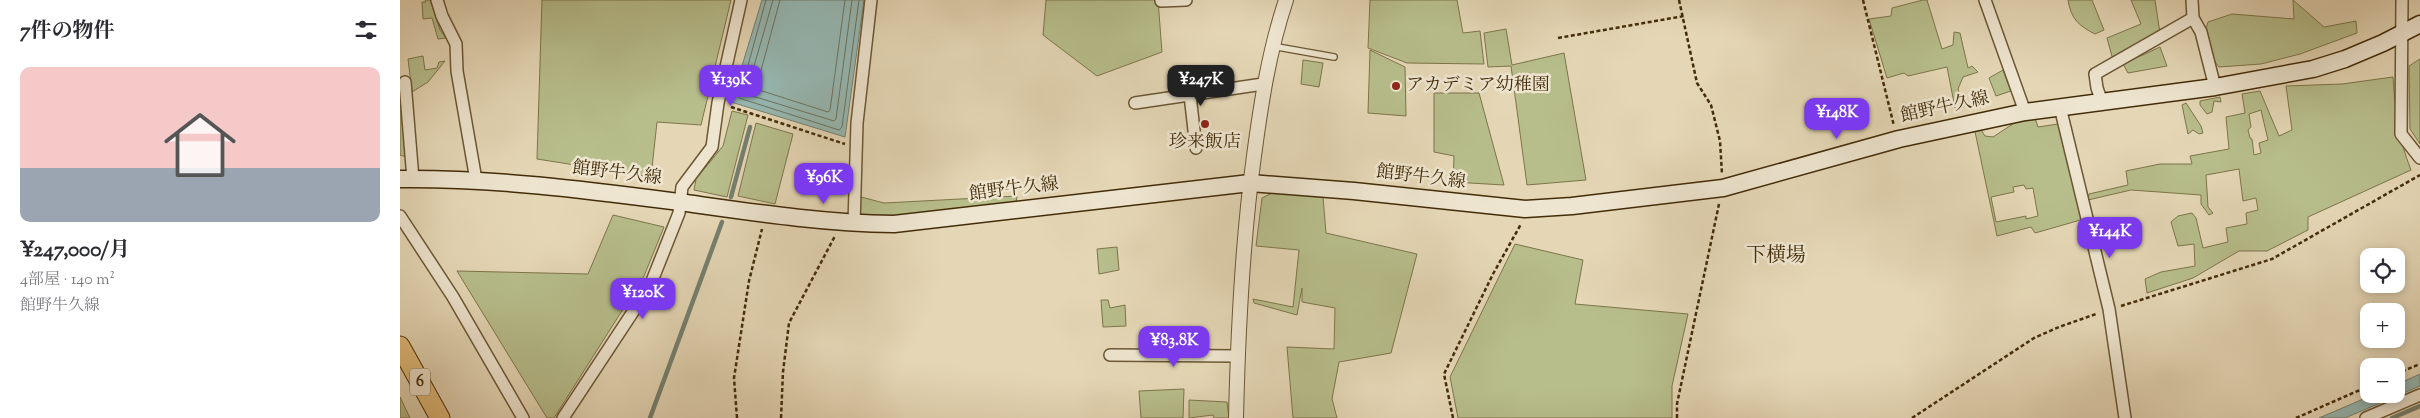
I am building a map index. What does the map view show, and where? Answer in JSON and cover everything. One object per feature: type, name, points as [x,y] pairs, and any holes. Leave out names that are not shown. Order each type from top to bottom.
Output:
[{"type":"highway","name":"6","points":[[400,346],[440,418]]},
{"type":"main road","name":"館野牛久線","points":[[407,179],[476,180],[543,185],[681,202],[766,215],[848,223],[894,224],[1250,183],[1530,208],[1606,203],[1723,188],[1899,139],[2025,112],[2215,87],[2313,69],[2346,59],[2420,24]]},
{"type":"street","points":[[437,0],[442,16],[456,44],[457,71],[476,180]]},
{"type":"street","points":[[563,418],[650,286],[681,202],[682,187],[712,148],[718,103],[741,0]]},
{"type":"street","points":[[848,223],[871,0]]},
{"type":"street","points":[[1161,1],[1186,0]]},
{"type":"street","points":[[1236,418],[1240,283],[1250,183],[1263,84],[1286,0]]},
{"type":"street","points":[[1985,0],[2025,112]]},
{"type":"street","points":[[2192,0],[2194,18],[2201,32],[2215,87]]},
{"type":"street","points":[[2402,0],[2400,35],[2401,134],[2420,158]]},
{"type":"street","points":[[2102,102],[2095,74],[2194,18]]},
{"type":"street","points":[[406,82],[407,179]]},
{"type":"street","points":[[1135,103],[1263,84]]},
{"type":"street","points":[[1190,95],[1196,148]]},
{"type":"street","points":[[2060,107],[2109,309],[2125,418]]},
{"type":"street","points":[[400,216],[453,297],[523,418]]},
{"type":"street","points":[[1110,355],[1238,356]]},
{"type":"street","points":[[2366,418],[2420,395]]},
{"type":"lane","points":[[1272,46],[1334,57]]},
{"type":"path","points":[[1677,418],[1677,404],[1706,256],[1723,188],[1720,141],[1711,105],[1697,83],[1679,0]]},
{"type":"path","points":[[1863,0],[1899,139]]},
{"type":"path","points":[[1558,38],[1684,16]]},
{"type":"path","points":[[718,103],[856,147]]},
{"type":"path","points":[[1912,418],[2034,338],[2059,326],[2272,259],[2420,175]]},
{"type":"path","points":[[1453,418],[1444,374],[1493,274],[1530,208]]},
{"type":"path","points":[[737,418],[734,378],[749,281],[766,215]]},
{"type":"path","points":[[781,418],[783,372],[789,324],[848,223]]},
{"type":"path","points":[[2405,370],[2420,364]]},
{"type":"path","points":[[2296,418],[2360,390]]},
{"type":"green space","points":[[425,0],[430,0],[440,30],[446,38],[438,39],[432,18],[423,19],[422,2],[426,2]]},
{"type":"green space","points":[[542,0],[731,0],[701,125],[657,122],[651,177],[537,159]]},
{"type":"green space","points":[[1046,0],[1158,0],[1162,52],[1097,76],[1043,35]]},
{"type":"green space","points":[[1370,0],[1457,0],[1463,33],[1480,31],[1484,64],[1407,63],[1368,48]]},
{"type":"green space","points":[[1927,0],[1942,49],[1953,45],[1954,32],[1960,33],[1968,68],[1972,66],[1978,72],[1963,77],[1958,89],[1964,107],[1955,108],[1947,67],[1908,76],[1904,73],[1887,78],[1869,19],[1891,16],[1892,8]]},
{"type":"green space","points":[[2068,0],[2092,0],[2104,30],[2095,34],[2080,25],[2071,12]]},
{"type":"green space","points":[[2131,0],[2155,0],[2160,33],[2113,60],[2107,38],[2141,24]]},
{"type":"green space","points":[[2293,0],[2324,27],[2356,21],[2357,33],[2300,54],[2261,64],[2219,67],[2213,58],[2209,46],[2206,33],[2208,22],[2232,14],[2294,19]]},
{"type":"green space","points":[[1506,29],[1512,65],[1564,53],[1586,180],[1527,185],[1511,66],[1488,67],[1484,33]]},
{"type":"green space","points":[[2160,47],[2167,66],[2128,73],[2123,64]]},
{"type":"green space","points":[[1370,50],[1405,67],[1406,116],[1368,113]]},
{"type":"green space","points":[[423,56],[425,70],[437,68],[439,62],[445,61],[428,82],[412,92],[408,59]]},
{"type":"green space","points":[[2420,59],[2420,144],[2410,129],[2409,66]]},
{"type":"green space","points":[[1303,60],[1323,63],[1319,87],[1301,84]]},
{"type":"green space","points":[[2003,70],[2011,91],[1996,96],[1989,78]]},
{"type":"green space","points":[[2393,77],[2398,124],[2411,170],[2308,217],[2308,230],[2267,251],[2239,251],[2193,278],[2147,293],[2145,279],[2161,272],[2195,266],[2194,244],[2178,246],[2171,222],[2178,216],[2192,213],[2196,218],[2203,248],[2228,242],[2226,228],[2247,224],[2246,213],[2258,210],[2256,198],[2243,201],[2239,169],[2206,175],[2208,207],[2213,213],[2209,215],[2201,204],[2201,195],[2131,190],[2088,200],[2089,194],[2128,185],[2126,171],[2160,164],[2192,164],[2190,156],[2229,149],[2226,117],[2245,113],[2242,94],[2260,91],[2279,136],[2292,130],[2286,86],[2342,84]],"holes":[[[2261,110],[2268,140],[2259,143],[2261,153],[2254,155],[2252,139],[2248,130],[2251,127],[2249,114]]]},
{"type":"green space","points":[[400,83],[406,157],[400,155]]},
{"type":"green space","points":[[1434,93],[1479,93],[1504,185],[1453,182],[1454,156],[1434,152]]},
{"type":"green space","points":[[2220,97],[2221,102],[2214,101],[2212,112],[2207,114],[2200,105],[2200,101]]},
{"type":"green space","points":[[2186,103],[2201,126],[2203,133],[2199,134],[2193,130],[2188,134],[2182,105]]},
{"type":"green space","points":[[732,111],[748,115],[727,197],[694,190],[696,179],[723,146]]},
{"type":"green space","points":[[2034,115],[2038,127],[2058,124],[2084,219],[2035,233],[2031,227],[1997,236],[1974,127],[1978,125],[1985,136],[1993,137],[2022,118]],"holes":[[[2024,185],[2026,189],[2033,188],[2038,216],[2026,219],[2026,216],[1996,222],[1991,197],[2014,192],[2013,187]]]},
{"type":"green space","points":[[756,123],[793,134],[775,204],[738,196]]},
{"type":"green space","points":[[1276,191],[1323,197],[1326,233],[1417,254],[1391,353],[1339,362],[1332,399],[1337,418],[1293,418],[1287,347],[1334,349],[1335,308],[1302,302],[1302,288],[1297,315],[1254,303],[1253,299],[1293,307],[1299,250],[1256,246],[1262,198]]},
{"type":"green space","points":[[1017,196],[1016,203],[891,219],[857,216],[861,197],[884,203]]},
{"type":"green space","points":[[613,215],[664,227],[644,276],[554,418],[547,418],[457,271],[588,274]]},
{"type":"green space","points":[[1515,244],[1583,260],[1575,304],[1688,314],[1672,386],[1672,418],[1458,418],[1450,377]]},
{"type":"green space","points":[[1117,247],[1119,270],[1099,274],[1097,249]]},
{"type":"green space","points":[[1101,300],[1108,300],[1110,308],[1125,305],[1126,326],[1103,327]]},
{"type":"green space","points":[[1184,389],[1183,418],[1141,418],[1139,391]]},
{"type":"green space","points":[[400,397],[410,418],[400,418]]},
{"type":"green space","points":[[1189,400],[1227,402],[1229,418],[1214,418],[1213,415],[1189,418]]},
{"type":"water","points":[[762,0],[864,0],[845,137],[731,102]]},
{"type":"water","points":[[2420,374],[2420,386],[2405,392],[2405,381]]},
{"type":"water","points":[[2360,400],[2360,403],[2380,403],[2345,418],[2319,418]]},
{"type":"waterway","points":[[731,197],[750,127]]},
{"type":"waterway","points":[[650,418],[722,222]]},
{"type":"waterway","points":[[2392,418],[2420,406]]},
{"type":"place","name":"アカデミア幼稚園","points":[[1396,86]]},
{"type":"place","name":"珍来飯店","points":[[1205,124]]},
{"type":"district","name":"下横場","points":[[1776,256]]}]
